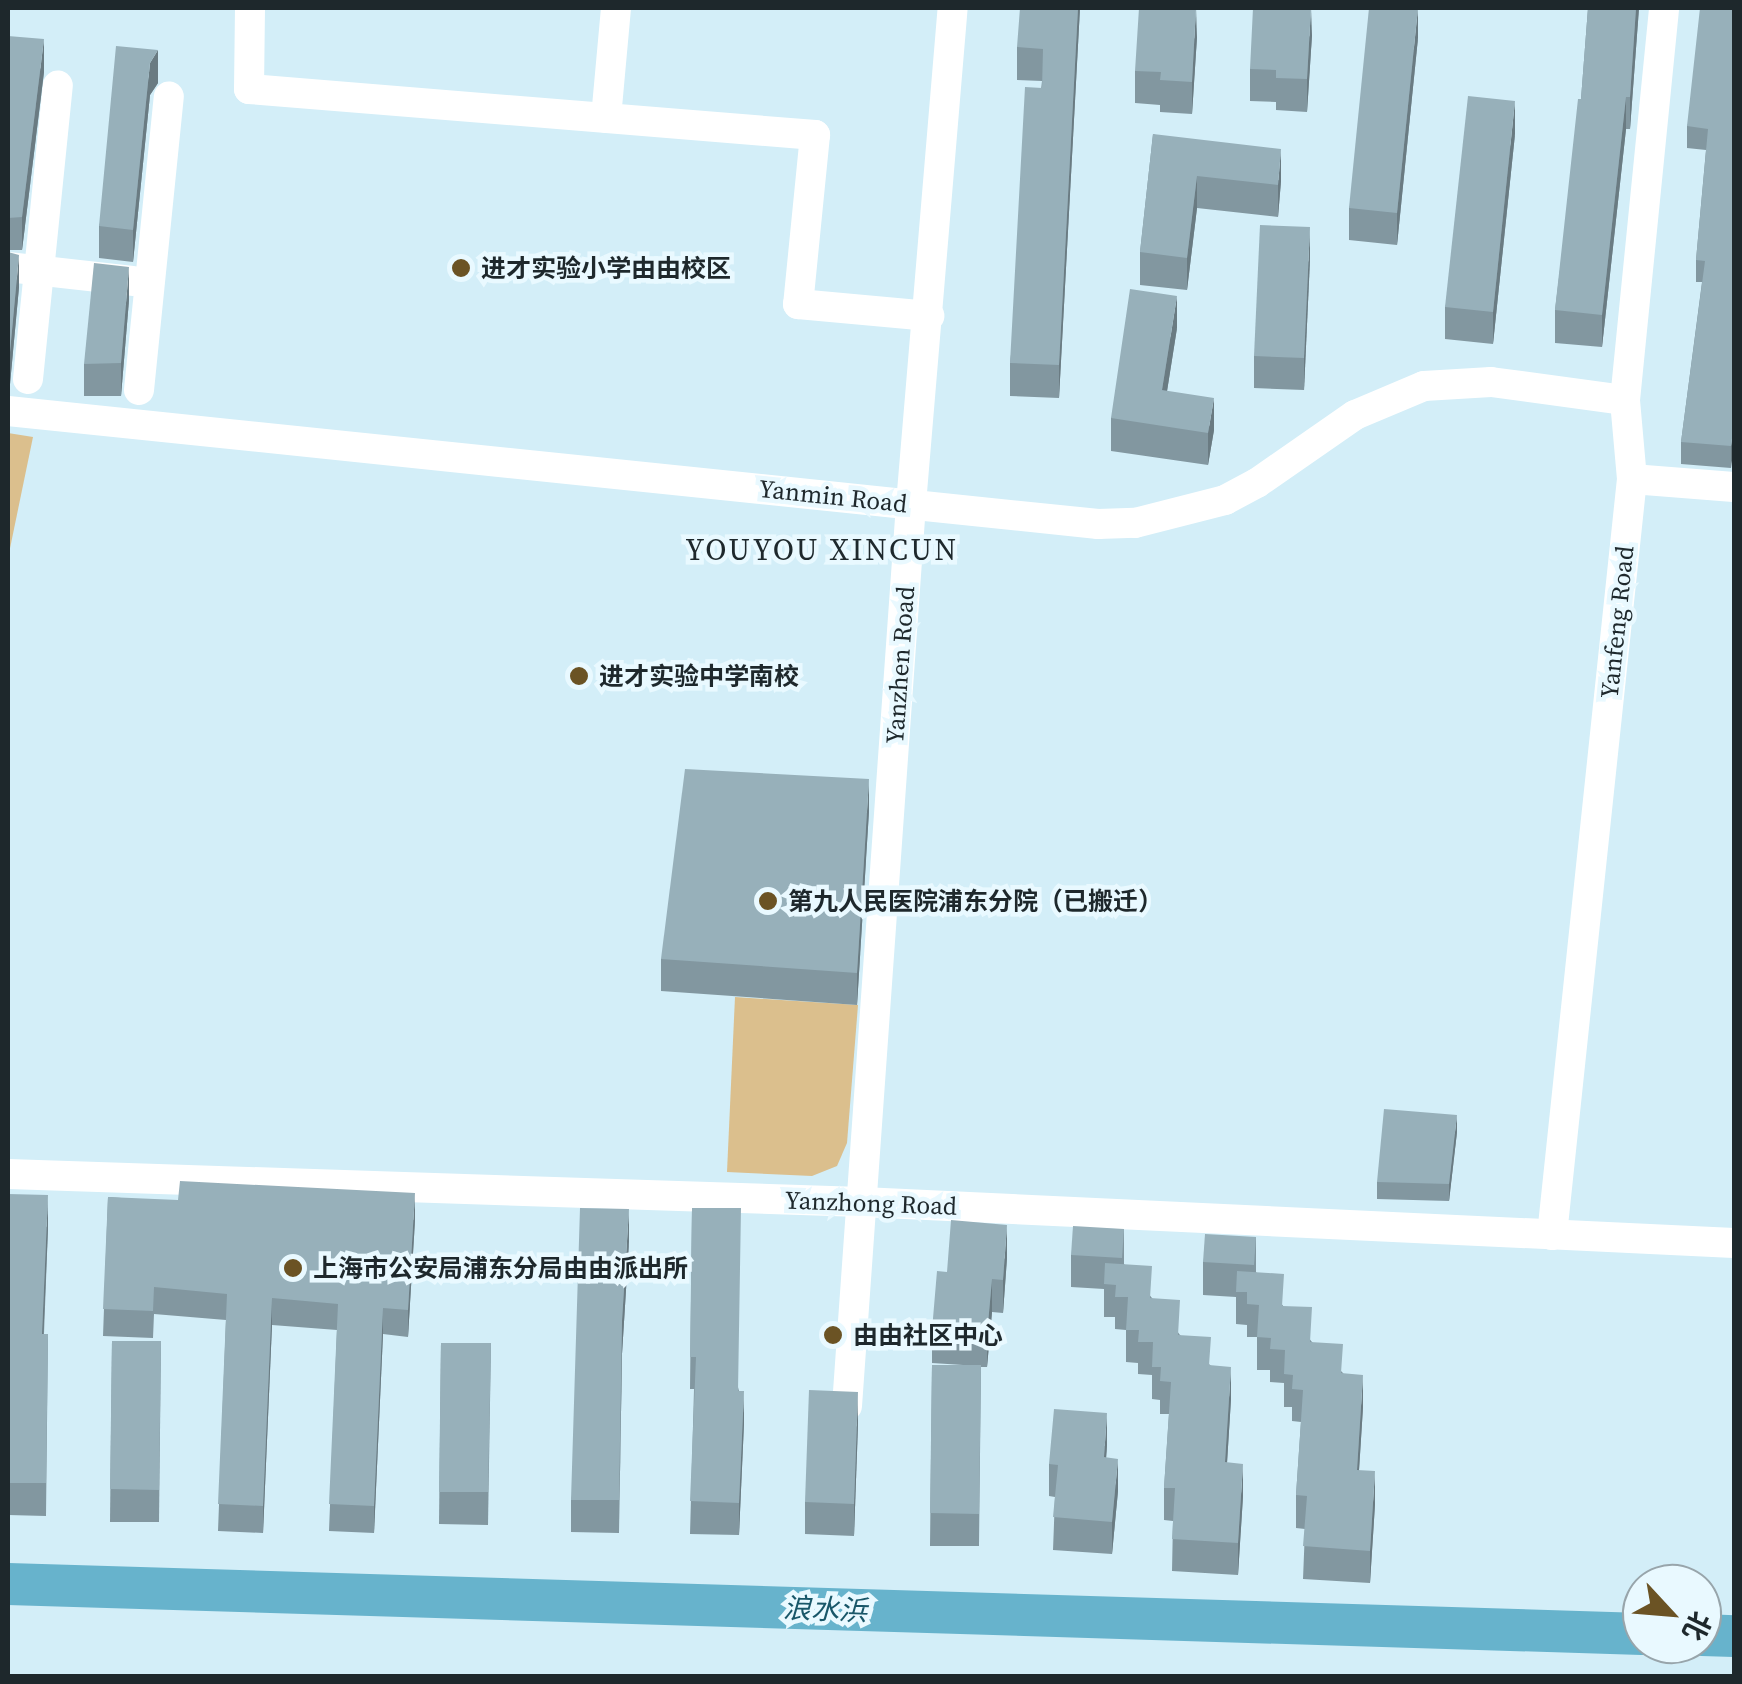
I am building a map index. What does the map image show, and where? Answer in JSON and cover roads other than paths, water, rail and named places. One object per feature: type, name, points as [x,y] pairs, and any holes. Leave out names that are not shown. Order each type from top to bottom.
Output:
[{"type":"street","points":[[250,8],[248,89],[815,135],[798,304],[930,316]]},
{"type":"street","points":[[606,118],[616,8]]},
{"type":"street","name":"Yanzhen Road","points":[[847,1406],[911,504],[930,316],[953,8]]},
{"type":"street","name":"Yanfeng Road","points":[[1552,1235],[1632,479],[1625,400],[1664,8]]},
{"type":"street","points":[[28,379],[58,86]]},
{"type":"street","points":[[139,390],[169,97]]},
{"type":"street","points":[[8,267],[150,283]]},
{"type":"street","name":"Yanmin Road","points":[[8,410],[1060,521],[1136,523],[1225,500],[1257,483],[1355,415],[1424,386],[1491,382],[1625,400]]},
{"type":"street","points":[[1632,479],[1734,488]]},
{"type":"street","name":"Yanzhong Road","points":[[8,1174],[862,1202],[1734,1242]]},
{"type":"waterway","name":"浪水浜","points":[[8,1584],[1622,1633]]},
{"type":"waterway","name":"浪水浜","points":[[1722,1636],[1734,1636]]},
{"type":"place","name":"进才实验小学由由校区","points":[[461,268]]},
{"type":"place","name":"进才实验中学南校","points":[[579,676]]},
{"type":"place","name":"第九人民医院浦东分院（已搬迁）","points":[[768,901]]},
{"type":"place","name":"上海市公安局浦东分局由由派出所","points":[[293,1268]]},
{"type":"place","name":"由由社区中心","points":[[833,1335]]},
{"type":"district","name":"YOUYOU XINCUN","points":[[822,550]]}]
